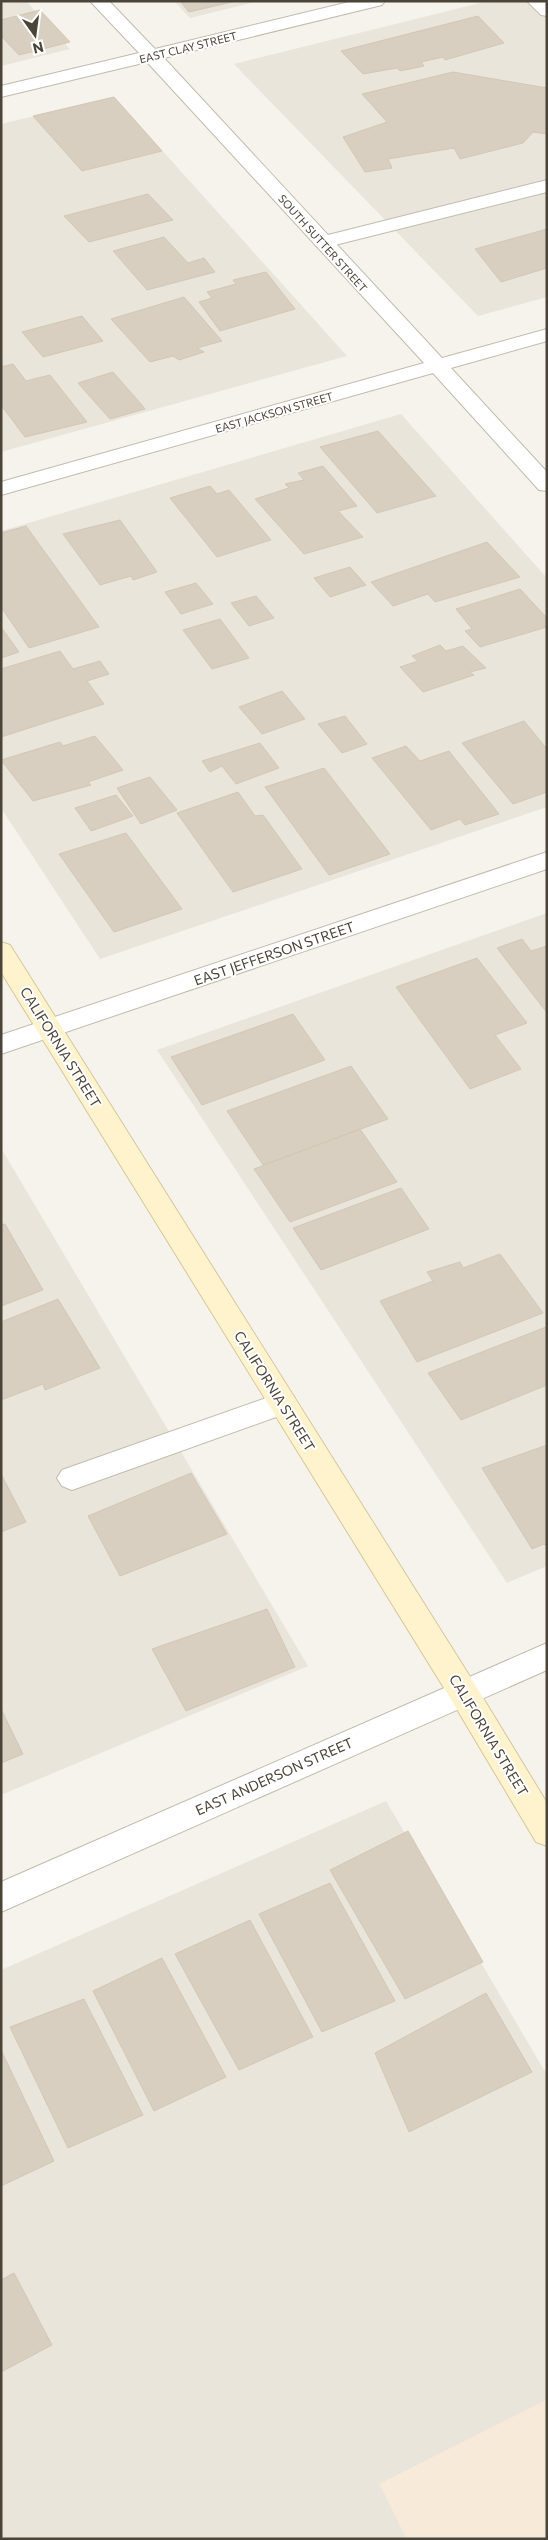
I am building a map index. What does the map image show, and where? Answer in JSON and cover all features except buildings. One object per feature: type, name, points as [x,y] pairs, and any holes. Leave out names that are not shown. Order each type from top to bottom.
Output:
[{"type":"street","name":"SOUTH SUTTER STREET","points":[[99,1],[547,485]]},
{"type":"street","name":"EAST CLAY STREET","points":[[1,92],[376,1]]},
{"type":"street","points":[[536,1],[547,11]]},
{"type":"street","points":[[323,242],[547,186]]},
{"type":"street","name":"EAST JACKSON STREET","points":[[1,489],[547,335]]},
{"type":"street","name":"EAST JEFFERSON STREET","points":[[1,1045],[547,860]]},
{"type":"street","name":"CALIFORNIA STREET","points":[[1,951],[463,1692],[547,1832]]},
{"type":"street","points":[[72,1478],[283,1403]]},
{"type":"street","name":"EAST ANDERSON STREET","points":[[1,1897],[547,1656]]},
{"type":"shaded area","points":[[1,1],[26,1],[70,49],[1,66]]},
{"type":"shaded area","points":[[174,1],[259,1],[190,18]]},
{"type":"shaded area","points":[[488,1],[547,1],[547,297],[478,316],[234,64]]},
{"type":"shaded area","points":[[114,97],[347,356],[1,452],[1,124]]},
{"type":"shaded area","points":[[401,414],[547,578],[547,807],[100,959],[1,808],[1,531]]},
{"type":"shaded area","points":[[547,913],[547,1566],[507,1583],[157,1050]]},
{"type":"shaded area","points":[[1,1148],[308,1666],[1,1795]]},
{"type":"shaded area","points":[[386,1801],[547,2075],[547,2400],[380,2484],[407,2539],[1,2539],[1,1970]]},
{"type":"shaded area","points":[[547,2400],[547,2539],[407,2539],[380,2484]]}]
